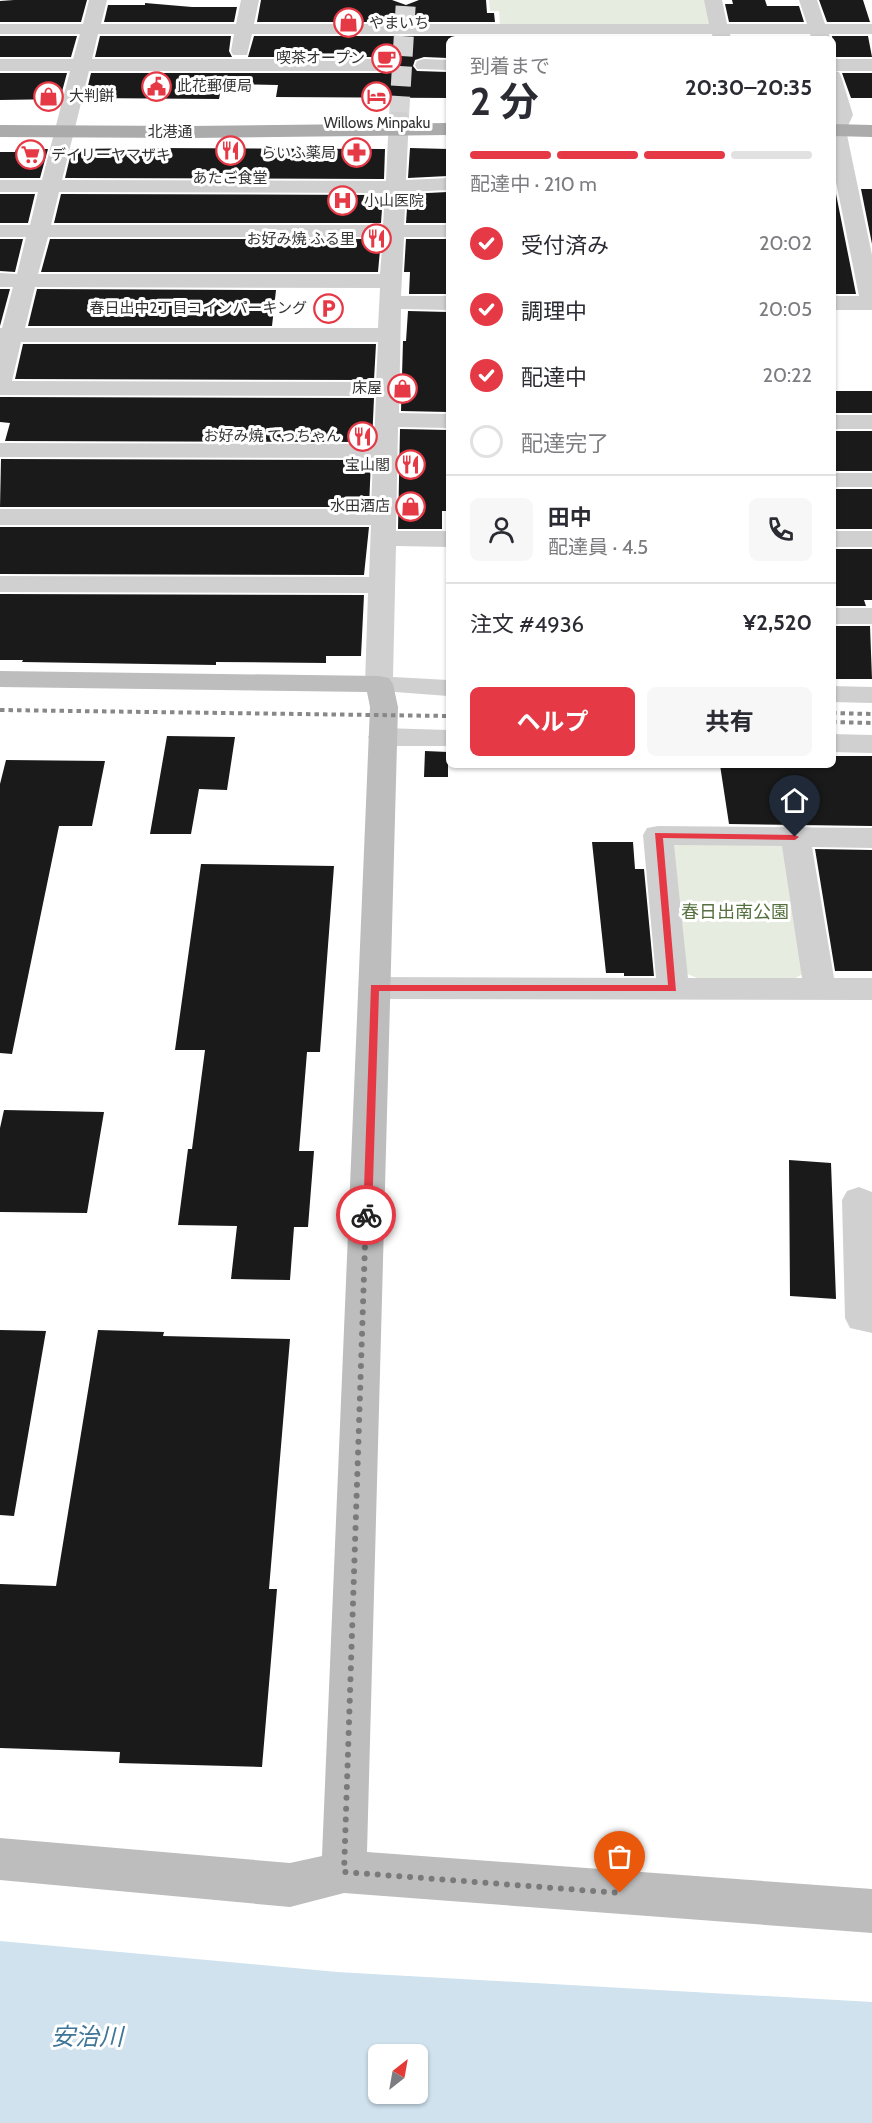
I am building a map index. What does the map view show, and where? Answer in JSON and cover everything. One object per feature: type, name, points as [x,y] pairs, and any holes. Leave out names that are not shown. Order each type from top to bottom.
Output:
[{"type":"main road","points":[[836,122],[872,115]]},
{"type":"main road","name":"北港通","points":[[0,116],[68,123],[398,123],[446,129]]},
{"type":"main road","name":"北港通","points":[[398,123],[446,116]]},
{"type":"main road","points":[[836,122],[872,131]]},
{"type":"main road","name":"北港通","points":[[0,131],[68,123]]},
{"type":"street","points":[[0,381],[6,335],[27,280],[98,0]]},
{"type":"street","points":[[238,65],[250,0]]},
{"type":"street","points":[[713,0],[722,34]]},
{"type":"street","points":[[808,0],[819,34]]},
{"type":"street","points":[[0,29],[243,29],[592,34],[819,34],[872,29]]},
{"type":"street","points":[[0,65],[386,65]]},
{"type":"street","points":[[423,65],[446,65]]},
{"type":"street","points":[[836,65],[872,65]]},
{"type":"street","points":[[836,122],[848,184],[864,229],[872,303],[836,303]]},
{"type":"street","points":[[344,1872],[384,707],[379,684],[382,527],[398,123]]},
{"type":"street","points":[[0,186],[378,187],[394,184],[446,184]]},
{"type":"street","points":[[836,230],[864,229]]},
{"type":"street","points":[[0,231],[446,231]]},
{"type":"street","points":[[0,280],[391,292],[446,303]]},
{"type":"street","points":[[6,335],[390,335]]},
{"type":"street","points":[[0,388],[388,389]]},
{"type":"street","points":[[387,420],[446,421]]},
{"type":"street","points":[[836,422],[872,422]]},
{"type":"street","points":[[0,450],[385,451]]},
{"type":"street","points":[[836,480],[872,480]]},
{"type":"street","points":[[0,517],[382,527],[446,539]]},
{"type":"street","points":[[836,539],[872,539]]},
{"type":"street","points":[[0,584],[382,585]]},
{"type":"street","points":[[836,616],[872,616]]},
{"type":"street","points":[[0,679],[379,684],[446,688]]},
{"type":"street","points":[[836,694],[872,695]]},
{"type":"street","points":[[382,737],[446,738]]},
{"type":"street","points":[[836,743],[872,744]]},
{"type":"street","points":[[673,988],[658,835],[872,838]]},
{"type":"street","points":[[795,837],[820,989]]},
{"type":"street","points":[[374,988],[872,989]]},
{"type":"street","points":[[863,1213],[863,1318],[872,1318]]},
{"type":"street","points":[[0,1858],[290,1885],[344,1872],[872,1911]]},
{"type":"green space","points":[[489,0],[709,0],[710,25],[500,25],[499,11],[490,11]]},
{"type":"green space","name":"春日出南公園","points":[[671,843],[784,845],[806,972],[796,978],[697,978],[680,971]]},
{"type":"water","name":"安治川","points":[[0,1941],[337,1972],[872,2002],[872,2123],[0,2123]]},
{"type":"building","points":[[87,0],[81,22],[0,22],[0,1]]},
{"type":"building","points":[[261,0],[392,0],[406,5],[419,0],[486,0],[487,13],[494,13],[495,22],[257,22]]},
{"type":"building","points":[[732,0],[765,0],[767,6],[799,6],[804,22],[729,22],[725,4],[733,4]]},
{"type":"building","points":[[819,0],[863,0],[870,22],[827,22]]},
{"type":"building","points":[[145,3],[192,7],[237,7],[234,22],[104,22],[108,5],[145,5]]},
{"type":"building","points":[[0,36],[77,36],[71,57],[0,57]]},
{"type":"building","points":[[100,36],[231,36],[229,51],[232,57],[95,57]]},
{"type":"building","points":[[254,36],[446,36],[446,58],[424,57],[415,60],[413,66],[417,71],[446,72],[446,98],[276,97],[278,85],[222,84],[219,99],[85,98],[91,73],[386,73],[394,71],[397,66],[395,60],[386,57],[248,57]]},
{"type":"building","points":[[836,36],[868,36],[872,57],[836,57]]},
{"type":"building","points":[[0,73],[67,73],[60,99],[0,100]]},
{"type":"building","points":[[842,73],[872,73],[872,98],[851,98]]},
{"type":"building","points":[[410,148],[446,149],[446,176],[408,178]]},
{"type":"building","points":[[16,149],[48,149],[40,178],[0,178],[0,152],[15,152]]},
{"type":"building","points":[[72,149],[385,149],[384,179],[65,178]]},
{"type":"building","points":[[861,189],[872,189],[872,244]]},
{"type":"building","points":[[446,192],[446,223],[406,223],[408,194]]},
{"type":"building","points":[[0,194],[35,194],[28,223],[0,223]]},
{"type":"building","points":[[61,194],[383,195],[381,223],[54,223]]},
{"type":"building","points":[[836,194],[856,294],[836,294]]},
{"type":"building","points":[[0,239],[23,239],[15,272],[0,271]]},
{"type":"building","points":[[50,239],[381,239],[378,272],[41,272]]},
{"type":"building","points":[[406,239],[446,239],[446,294],[409,294],[410,272],[404,272]]},
{"type":"building","points":[[0,289],[10,289],[0,326]]},
{"type":"building","points":[[37,289],[276,290],[272,326],[28,326]]},
{"type":"building","points":[[408,311],[446,312],[446,412],[401,411],[403,341],[406,341]]},
{"type":"building","points":[[23,344],[376,344],[374,380],[15,379]]},
{"type":"building","points":[[836,391],[872,391],[872,413],[836,413]]},
{"type":"building","points":[[0,397],[374,398],[372,442],[5,441],[10,423],[0,422]]},
{"type":"building","points":[[400,429],[446,430],[446,511],[442,511],[442,529],[398,529]]},
{"type":"building","points":[[836,431],[872,431],[872,471],[836,471]]},
{"type":"building","points":[[1,459],[371,460],[369,507],[0,507]]},
{"type":"building","points":[[836,489],[872,489],[872,529],[836,529]]},
{"type":"building","points":[[0,527],[369,527],[364,575],[0,574]]},
{"type":"building","points":[[836,549],[872,549],[872,600],[864,600],[866,606],[836,606]]},
{"type":"building","points":[[0,594],[364,595],[361,656],[326,656],[326,663],[216,662],[216,665],[0,660]]},
{"type":"building","points":[[836,626],[870,626],[872,679],[836,679]]},
{"type":"building","points":[[167,736],[235,737],[227,790],[199,789],[191,834],[150,834]]},
{"type":"building","points":[[425,751],[446,752],[448,777],[424,777]]},
{"type":"building","points":[[836,756],[872,756],[872,826],[729,824],[720,768],[836,768]]},
{"type":"building","points":[[6,760],[105,761],[92,826],[59,826],[12,1054],[0,1053],[0,784]]},
{"type":"building","points":[[592,842],[633,842],[635,869],[644,869],[654,976],[624,976],[624,973],[606,973]]},
{"type":"building","points":[[815,849],[872,850],[872,971],[835,971]]},
{"type":"building","points":[[201,864],[334,866],[320,1052],[307,1052],[299,1151],[314,1151],[308,1227],[294,1227],[290,1280],[231,1279],[237,1226],[178,1225],[188,1149],[192,1149],[205,1050],[175,1050]]},
{"type":"building","points":[[4,1110],[104,1112],[87,1213],[0,1212],[0,1128]]},
{"type":"building","points":[[789,1160],[831,1163],[836,1299],[790,1296]]},
{"type":"building","points":[[0,1330],[46,1331],[14,1516],[0,1515]]},
{"type":"building","points":[[98,1330],[164,1332],[163,1336],[290,1339],[269,1589],[277,1589],[262,1767],[119,1763],[120,1752],[0,1748],[0,1584],[56,1586]]},
{"type":"tunnel","points":[[399,116],[406,0]]},
{"type":"railway","points":[[0,710],[446,716]]},
{"type":"railway","points":[[836,713],[872,714]]},
{"type":"railway","points":[[836,722],[872,723]]},
{"type":"way so far","points":[[366,1215],[344,1872],[620,1893]]},
{"type":"place","name":"やまいち","points":[[348,23]]},
{"type":"place","name":"喫茶オープン","points":[[386,58]]},
{"type":"place","name":"此花郵便局","points":[[156,86]]},
{"type":"place","name":"大判餅","points":[[48,96]]},
{"type":"place","name":"Willows Minpaku","points":[[377,96]]},
{"type":"place","name":"あたご食堂","points":[[230,151]]},
{"type":"place","name":"らいふ薬局","points":[[357,153]]},
{"type":"place","name":"デイリーヤマザキ","points":[[30,155]]},
{"type":"place","name":"小山医院","points":[[343,201]]},
{"type":"place","name":"お好み焼 ふる里","points":[[376,239]]},
{"type":"place","name":"春日出中2丁目コインパーキング","points":[[328,308]]},
{"type":"place","name":"床屋","points":[[403,388]]},
{"type":"place","name":"お好み焼 てっちゃん","points":[[362,436]]},
{"type":"place","name":"宝山閣","points":[[411,465]]},
{"type":"place","name":"水田酒店","points":[[411,506]]},
{"type":"route","points":[[366,1215],[374,988],[673,988],[658,835],[795,837]]}]
